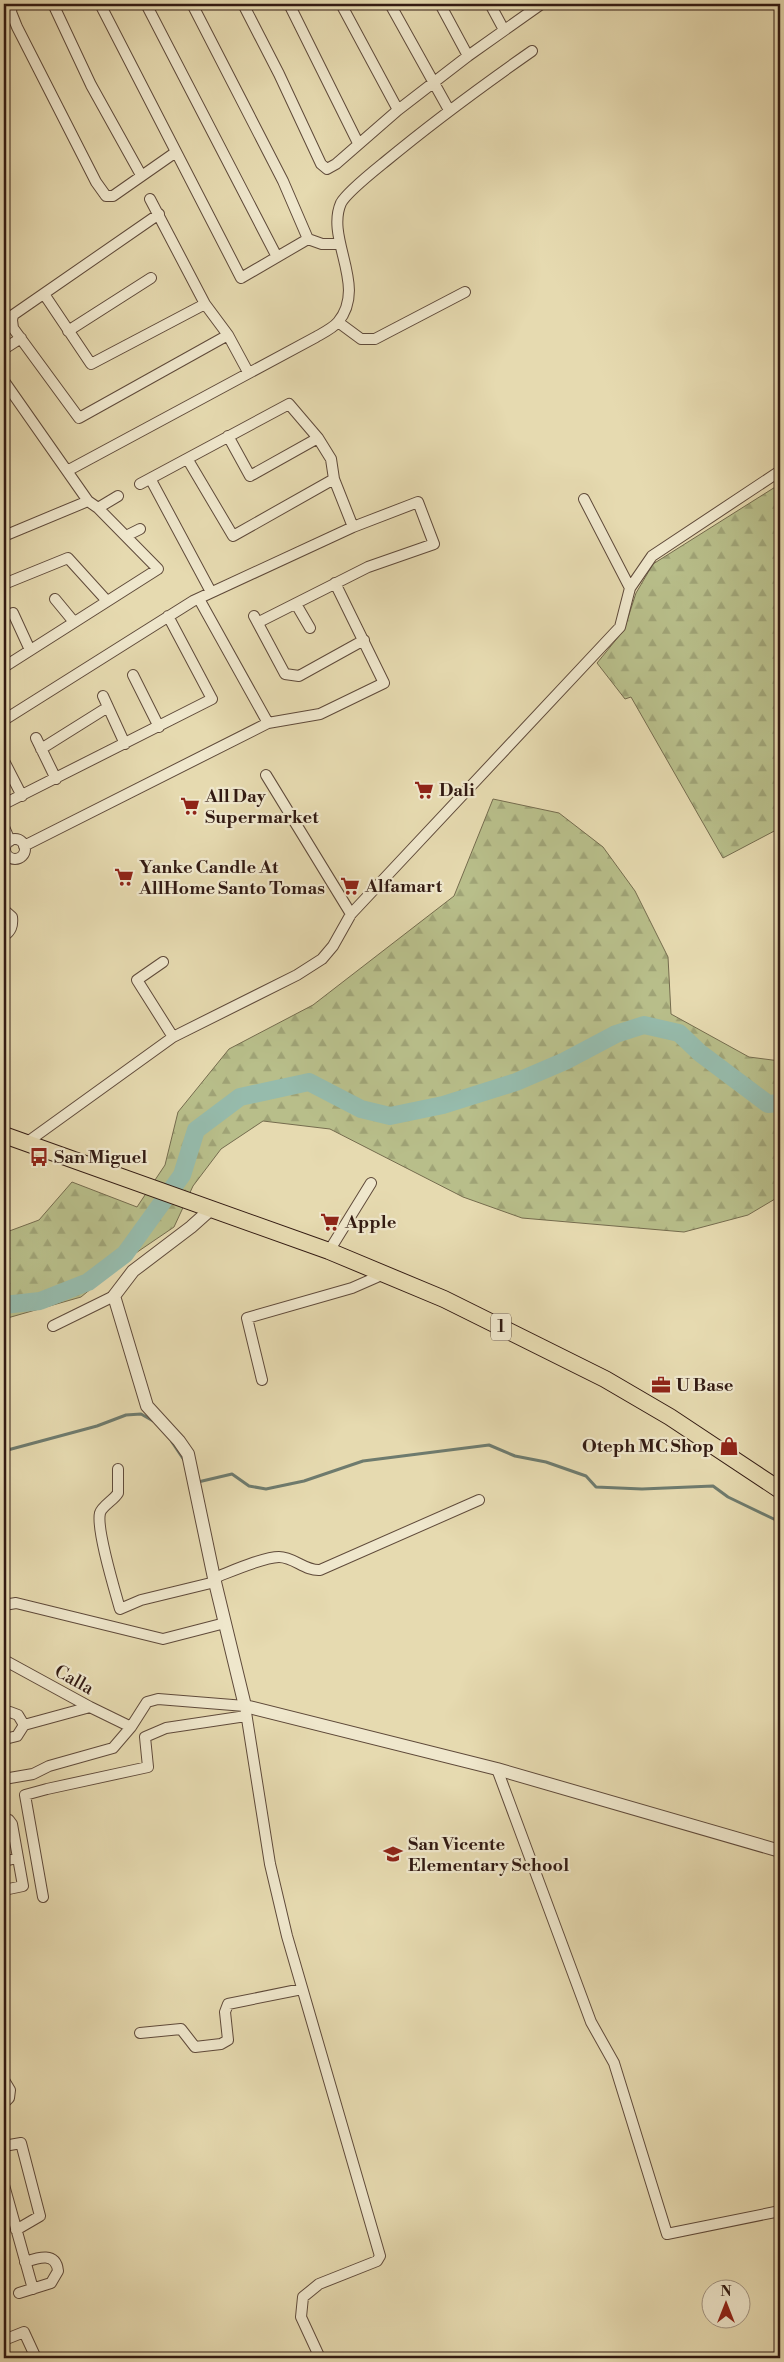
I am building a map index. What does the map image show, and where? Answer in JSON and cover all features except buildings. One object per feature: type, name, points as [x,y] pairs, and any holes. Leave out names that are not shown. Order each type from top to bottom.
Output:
[{"type":"highway","name":"1","points":[[4,1135],[329,1252],[444,1298],[604,1379],[670,1418],[780,1490]]},
{"type":"street","points":[[12,4],[11,12],[17,26],[103,194],[113,196],[176,152]]},
{"type":"street","points":[[53,4],[91,85],[142,174]]},
{"type":"street","points":[[100,4],[241,278],[308,239]]},
{"type":"street","points":[[146,4],[277,257]]},
{"type":"street","points":[[192,4],[283,181],[308,239],[322,244],[340,244]]},
{"type":"street","points":[[243,4],[279,74],[321,164],[327,168],[336,164],[398,110],[468,56],[540,4]]},
{"type":"street","points":[[289,4],[358,143]]},
{"type":"street","points":[[341,4],[398,110]]},
{"type":"street","points":[[390,4],[449,110]]},
{"type":"street","points":[[440,4],[468,56]]},
{"type":"street","points":[[490,4],[504,30]]},
{"type":"street","points":[[67,471],[316,337],[338,322],[345,308],[348,289],[348,270],[340,244],[338,214],[342,202],[370,174],[449,110],[532,51]]},
{"type":"street","points":[[150,199],[205,304],[228,335],[248,372]]},
{"type":"street","points":[[159,214],[13,315],[13,328],[78,418],[228,335]]},
{"type":"street","points":[[68,331],[151,278]]},
{"type":"street","points":[[338,322],[361,339],[375,339],[465,292]]},
{"type":"street","points":[[44,294],[91,364],[205,304]]},
{"type":"street","points":[[4,349],[21,338]]},
{"type":"street","points":[[4,381],[88,501],[98,508],[158,569],[4,667]]},
{"type":"street","points":[[140,484],[151,480],[289,404],[318,438],[331,459],[334,479],[353,527]]},
{"type":"street","points":[[228,436],[250,476],[318,438]]},
{"type":"street","points":[[188,460],[233,536],[334,479]]},
{"type":"street","points":[[26,1143],[173,1037],[297,976],[322,959],[333,946],[351,914],[620,627],[630,588],[652,556],[780,471]]},
{"type":"street","points":[[151,480],[211,592]]},
{"type":"street","points":[[98,508],[118,496]]},
{"type":"street","points":[[584,500],[630,588]]},
{"type":"street","points":[[4,536],[88,501]]},
{"type":"street","points":[[4,720],[168,616],[211,592],[353,527],[418,502],[434,544],[368,566],[296,604],[256,619],[285,674],[299,676],[364,640]]},
{"type":"street","points":[[126,536],[140,529]]},
{"type":"street","points":[[4,584],[68,558],[107,601]]},
{"type":"street","points":[[24,846],[268,723],[320,714],[384,683],[335,583]]},
{"type":"street","points":[[55,599],[74,622]]},
{"type":"street","points":[[199,599],[268,723]]},
{"type":"street","points":[[296,604],[310,628]]},
{"type":"street","points":[[13,613],[30,650]]},
{"type":"street","points":[[4,804],[212,699],[168,616]]},
{"type":"street","points":[[133,675],[159,727]]},
{"type":"street","points":[[103,696],[125,744]]},
{"type":"street","points":[[41,749],[108,707]]},
{"type":"street","points":[[36,738],[56,779]]},
{"type":"street","points":[[4,761],[22,796]]},
{"type":"street","points":[[266,775],[351,914]]},
{"type":"street","points":[[4,827],[10,841]]},
{"type":"street","points":[[10,841],[21,841],[24,846],[23,855],[20,858],[5,856],[6,845],[10,841]]},
{"type":"street","points":[[4,910],[12,917],[13,924],[10,931],[4,936]]},
{"type":"street","points":[[163,962],[137,980],[173,1037]]},
{"type":"street","points":[[329,1252],[370,1183]]},
{"type":"street","points":[[53,1326],[114,1296],[133,1271],[184,1232],[205,1208]]},
{"type":"street","points":[[262,1380],[247,1318],[352,1288],[384,1274]]},
{"type":"street","points":[[114,1296],[146,1406],[179,1441],[188,1454],[214,1580],[246,1711],[270,1864],[302,1989],[380,2256],[377,2261],[319,2284],[303,2297],[302,2317],[320,2358]]},
{"type":"street","points":[[118,1469],[118,1493],[101,1510],[100,1520],[106,1555],[120,1610],[141,1600],[214,1580],[279,1557],[313,1570],[320,1570],[479,1500]]},
{"type":"street","points":[[4,1605],[16,1603],[163,1640],[224,1623]]},
{"type":"street","name":"Calla","points":[[4,1660],[131,1727]]},
{"type":"street","points":[[4,1778],[33,1774],[50,1766],[112,1748],[131,1727],[147,1702],[158,1699],[246,1711],[497,1769],[780,1851]]},
{"type":"street","points":[[24,1725],[90,1707]]},
{"type":"street","points":[[42,1897],[25,1795],[148,1768],[145,1737],[166,1728],[246,1711]]},
{"type":"street","points":[[4,1714],[10,1712],[18,1715],[24,1725],[23,1730],[17,1736],[9,1738],[4,1736]]},
{"type":"street","points":[[497,1769],[591,2022],[614,2063],[667,2234],[780,2211]]},
{"type":"street","points":[[4,1890],[23,1886],[12,1824],[5,1819]]},
{"type":"street","points":[[4,1861],[17,1858]]},
{"type":"street","points":[[140,2033],[182,2029],[195,2047],[221,2044],[228,2040],[225,2012],[228,2004],[302,1989]]},
{"type":"street","points":[[4,2080],[10,2090],[8,2098],[4,2103]]},
{"type":"street","points":[[4,2146],[21,2143],[40,2216],[16,2230]]},
{"type":"street","points":[[4,2185],[33,2289]]},
{"type":"street","points":[[19,2293],[54,2280],[57,2266],[52,2259],[44,2256],[25,2262]]},
{"type":"street","points":[[4,2340],[24,2332],[36,2358]]},
{"type":"green space","points":[[780,484],[780,828],[723,858],[631,697],[625,699],[597,663],[624,630],[636,593],[653,564]]},
{"type":"green space","points":[[493,799],[559,813],[603,847],[635,891],[668,957],[671,1014],[749,1057],[780,1061],[780,1196],[748,1215],[684,1232],[522,1218],[463,1197],[330,1129],[263,1121],[221,1149],[193,1186],[174,1227],[127,1259],[81,1297],[4,1319],[4,1233],[39,1220],[72,1182],[137,1207],[165,1165],[178,1112],[229,1049],[313,1005],[454,896]]},
{"type":"waterway","points":[[4,1305],[40,1301],[88,1282],[125,1254],[182,1175],[196,1130],[240,1097],[309,1082],[361,1109],[390,1116],[443,1105],[516,1082],[565,1061],[616,1034],[644,1025],[679,1033],[700,1053],[768,1104],[780,1103]]},
{"type":"waterway","points":[[4,1451],[97,1426],[126,1415],[141,1414],[155,1422]]},
{"type":"waterway","points":[[172,1442],[184,1460]]},
{"type":"waterway","points":[[198,1482],[232,1474],[249,1486],[266,1489],[304,1481],[363,1461],[489,1445],[515,1456],[546,1462],[586,1476],[596,1487],[642,1489],[713,1486],[728,1497],[780,1522]]},
{"type":"place","name":"Dali","points":[[424,790]]},
{"type":"place","name":"All Day Supermarket","points":[[190,806]]},
{"type":"place","name":"Yanke Candle At AllHome Santo Tomas","points":[[124,877]]},
{"type":"place","name":"Alfamart","points":[[350,886]]},
{"type":"place","name":"San Miguel","points":[[39,1157]]},
{"type":"place","name":"Apple","points":[[330,1222]]},
{"type":"place","name":"U Base","points":[[661,1385]]},
{"type":"place","name":"Oteph MC Shop","points":[[729,1446]]},
{"type":"place","name":"San Vicente Elementary School","points":[[393,1854]]}]
